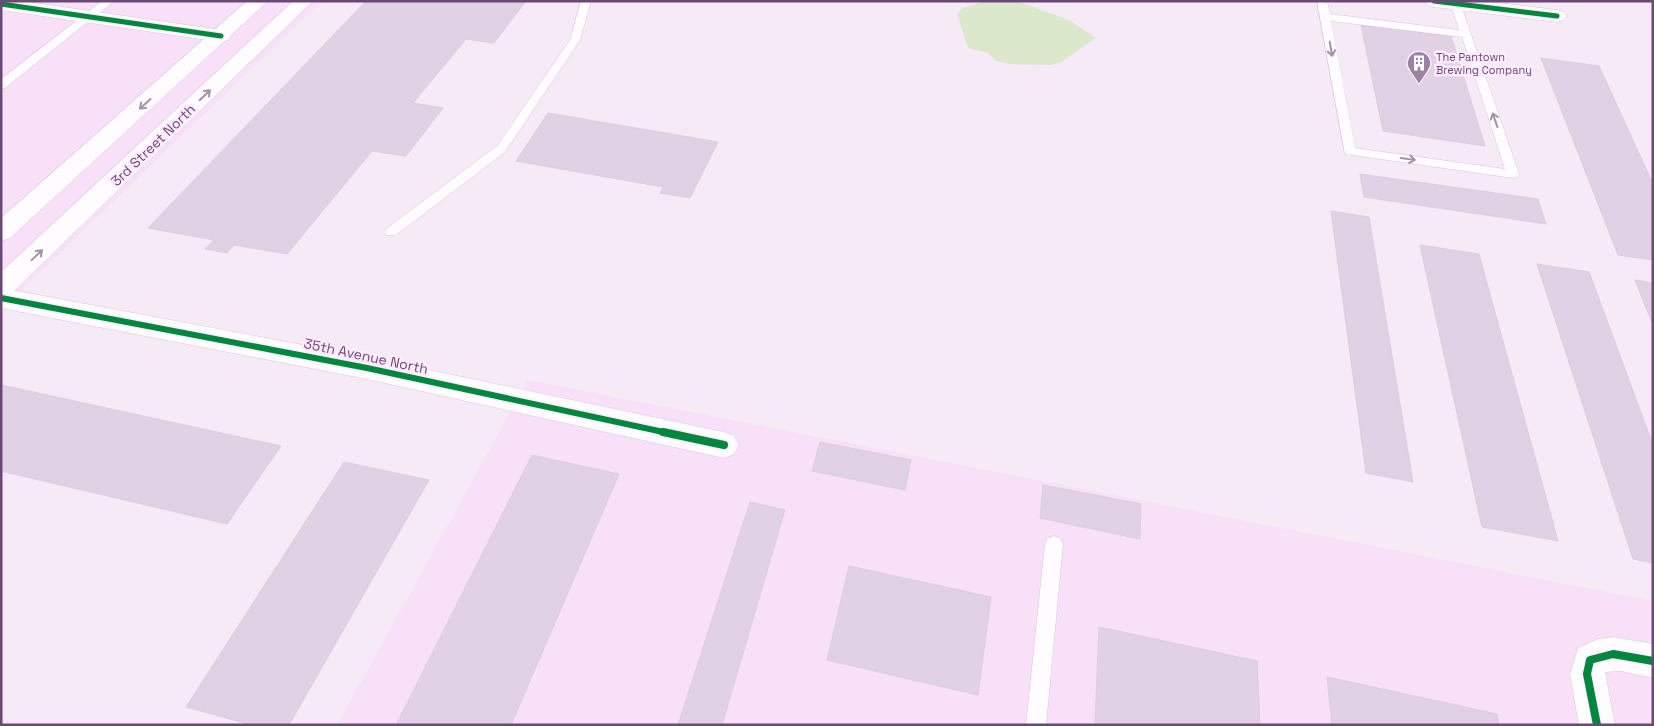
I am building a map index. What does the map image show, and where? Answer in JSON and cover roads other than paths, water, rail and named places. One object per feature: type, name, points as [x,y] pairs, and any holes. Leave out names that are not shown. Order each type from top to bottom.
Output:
[{"type":"street","points":[[1,232],[259,1]]},
{"type":"street","name":"3rd Street North","points":[[1,288],[304,1]]},
{"type":"street","points":[[1434,1],[1558,16]]},
{"type":"street","points":[[1,4],[221,36]]},
{"type":"street","name":"35th Avenue North","points":[[1,298],[367,368],[724,445]]},
{"type":"street","points":[[1597,725],[1587,674],[1590,660],[1602,653],[1653,661]]},
{"type":"lane","points":[[1,85],[109,1]]},
{"type":"lane","points":[[391,232],[501,149],[575,40],[586,1]]},
{"type":"lane","points":[[1322,1],[1349,151],[1513,174],[1456,4]]},
{"type":"lane","points":[[1325,17],[1466,34]]},
{"type":"lane","points":[[1036,725],[1054,544]]},
{"type":"place","name":"The Pantown Brewing Company","points":[[1419,84]]}]
